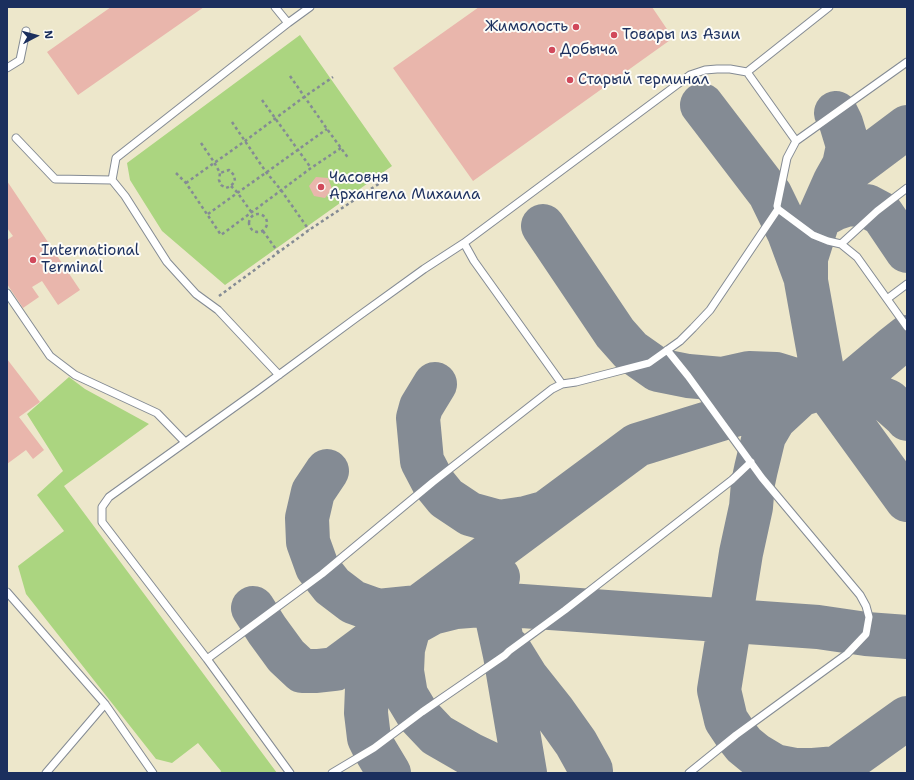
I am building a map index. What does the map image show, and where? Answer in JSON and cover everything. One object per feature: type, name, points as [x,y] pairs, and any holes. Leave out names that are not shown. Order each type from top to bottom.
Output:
[{"type":"lane","points":[[275,7],[288,23]]},
{"type":"lane","points":[[278,375],[218,310],[209,305],[196,294],[167,262],[125,196],[112,180],[116,158],[310,7]]},
{"type":"lane","points":[[748,72],[829,7]]},
{"type":"lane","points":[[7,68],[20,60],[26,31]]},
{"type":"lane","points":[[207,659],[322,574],[433,482],[552,389],[562,384],[576,382],[649,363],[680,341],[710,310],[778,209],[777,206],[787,158],[796,141],[907,62]]},
{"type":"lane","points":[[290,773],[207,659],[102,522],[102,507],[109,497],[424,269],[464,243],[690,75],[717,68],[748,72],[796,141]]},
{"type":"lane","points":[[16,138],[55,179],[112,180]]},
{"type":"lane","points":[[841,244],[877,211],[907,188]]},
{"type":"lane","points":[[778,209],[813,235],[841,244],[857,257],[907,327]]},
{"type":"lane","points":[[464,243],[474,261],[562,384]]},
{"type":"lane","points":[[887,299],[907,284]]},
{"type":"lane","points":[[7,292],[50,356],[75,375],[157,413],[185,442]]},
{"type":"lane","points":[[667,350],[688,376],[762,478],[860,596],[866,606],[869,617],[866,634],[847,654],[736,735],[689,773]]},
{"type":"lane","points":[[332,773],[374,748],[422,712],[505,655],[509,650],[565,610],[720,489],[751,462]]},
{"type":"lane","points":[[7,592],[105,704],[151,772]]},
{"type":"lane","points":[[46,773],[105,704]]},
{"type":"path","points":[[290,76],[349,159]]},
{"type":"path","points":[[186,183],[333,77]]},
{"type":"path","points":[[262,100],[311,168]]},
{"type":"path","points":[[232,122],[308,230]]},
{"type":"path","points":[[208,214],[327,128]]},
{"type":"path","points":[[201,143],[220,173],[218,180],[221,185],[226,188],[231,186],[234,181],[234,174],[229,170],[220,173]]},
{"type":"path","points":[[176,173],[186,183],[221,235],[311,168],[341,148]]},
{"type":"path","points":[[209,305],[223,292],[308,230],[389,177]]},
{"type":"path","points":[[231,186],[252,213],[260,214],[265,218],[267,225],[262,231],[256,232],[250,228],[249,221],[252,213]]},
{"type":"path","points":[[262,231],[278,252]]},
{"type":"green space","points":[[300,35],[392,166],[225,285],[162,231],[130,180],[127,163]]},
{"type":"green space","points":[[69,377],[85,389],[149,424],[64,486],[277,773],[220,773],[221,771],[198,743],[172,763],[156,759],[26,594],[18,566],[64,531],[37,495],[63,471],[27,414]]},
{"type":"building","points":[[111,7],[204,7],[78,95],[47,52]]},
{"type":"building","points":[[479,7],[652,7],[673,38],[473,181],[393,68]]},
{"type":"building","name":"Часовня Архангела Михаила","points":[[316,177],[328,178],[332,189],[325,198],[314,196],[309,186]]},
{"type":"building","name":"International Terminal","points":[[7,181],[80,290],[58,305],[42,281],[32,287],[39,297],[23,308],[7,284],[7,240],[13,236],[7,228]]},
{"type":"building","points":[[7,359],[40,402],[19,417],[44,450],[33,459],[26,450],[7,464]]},
{"type":"taxiway","points":[[702,105],[770,194],[789,233],[806,279]]},
{"type":"taxiway","points":[[835,181],[844,165],[848,146],[841,123],[836,113]]},
{"type":"taxiway","points":[[907,127],[835,181],[819,217],[806,258],[806,281],[825,387],[907,500]]},
{"type":"taxiway","points":[[819,217],[834,209],[849,204],[867,206],[882,214],[907,251]]},
{"type":"taxiway","points":[[543,226],[615,333],[631,351],[658,370],[688,376],[722,379],[749,373],[776,374],[823,387]]},
{"type":"taxiway","points":[[849,385],[907,337]]},
{"type":"taxiway","points":[[435,384],[421,407],[418,418],[422,461],[433,482],[446,498],[470,514],[499,522],[526,518],[544,513]]},
{"type":"taxiway","points":[[253,608],[286,656],[302,671],[335,669],[637,445],[825,387],[849,385],[888,401],[907,419]]},
{"type":"taxiway","points":[[800,395],[774,419],[764,436],[756,469],[751,507],[741,553],[719,690],[726,720],[744,745],[755,754],[775,766],[796,770],[813,770],[837,768],[907,718]]},
{"type":"taxiway","points":[[327,471],[313,492],[307,518],[308,542],[317,567],[332,586],[353,602],[378,611],[418,607],[409,627],[403,649],[402,671],[406,695],[418,715],[437,735],[470,754],[510,773]]},
{"type":"taxiway","points":[[498,577],[495,589],[494,604],[505,655],[525,773]]},
{"type":"taxiway","points":[[414,623],[432,613],[456,607],[494,604],[818,627],[866,634],[907,637]]},
{"type":"taxiway","points":[[389,773],[369,738],[366,713],[367,688],[388,640],[399,628]]},
{"type":"taxiway","points":[[509,649],[527,678],[576,743],[591,770],[591,773]]},
{"type":"place","name":"Жимолость","points":[[576,27]]},
{"type":"place","name":"Товары из Азии","points":[[614,35]]},
{"type":"place","name":"Добыча","points":[[552,50]]},
{"type":"place","name":"Старый терминал","points":[[570,80]]},
{"type":"place","name":"Часовня Архангела Михаила","points":[[321,187]]},
{"type":"place","name":"International Terminal","points":[[33,260]]}]
